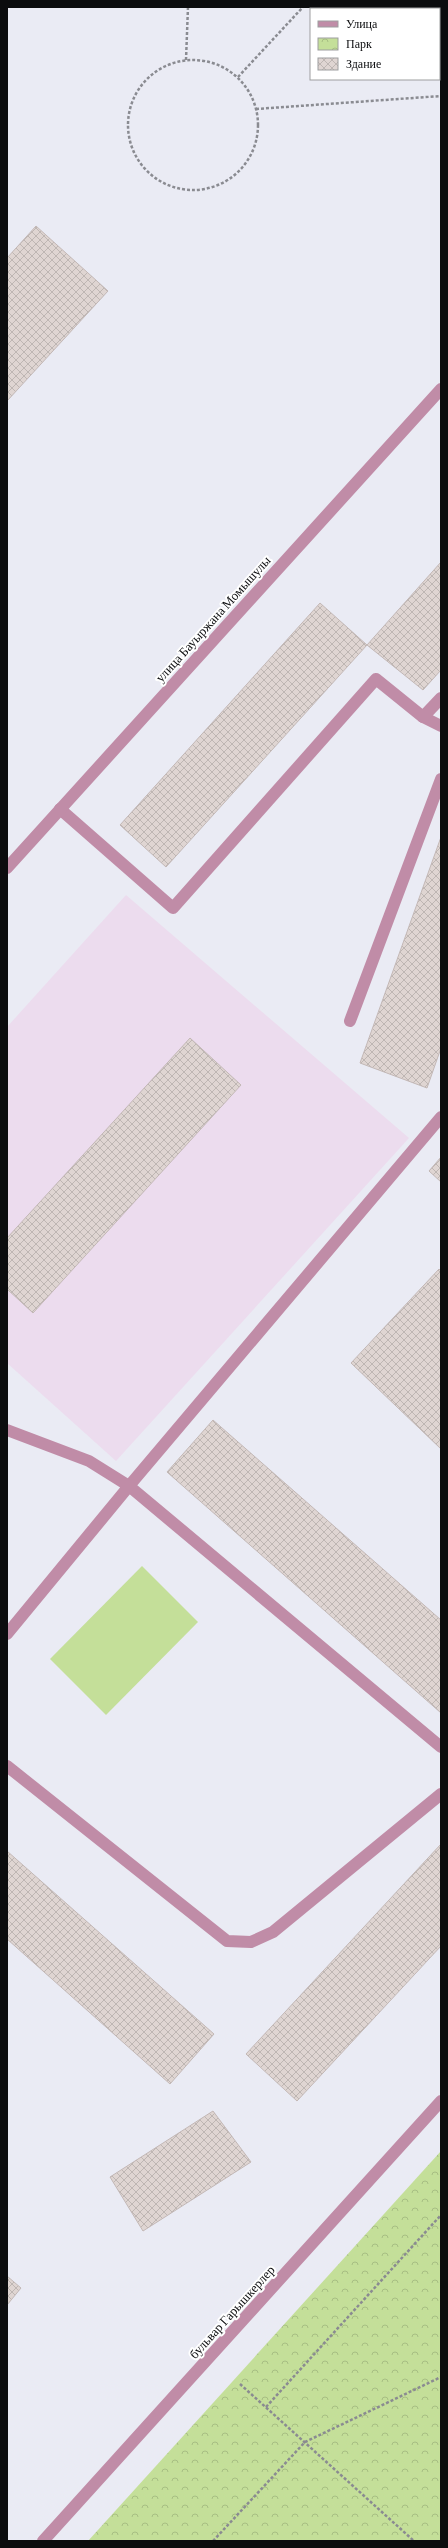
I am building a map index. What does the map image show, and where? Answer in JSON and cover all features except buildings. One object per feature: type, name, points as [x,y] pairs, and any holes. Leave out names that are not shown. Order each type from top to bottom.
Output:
[{"type":"street","name":"улица Бауыржана Момышулы","points":[[7,868],[441,389]]},
{"type":"street","points":[[60,809],[173,908],[376,679],[423,717],[441,726]]},
{"type":"street","points":[[423,717],[441,698]]},
{"type":"street","points":[[350,1021],[441,779]]},
{"type":"street","points":[[7,1634],[129,1486],[441,1116]]},
{"type":"street","points":[[7,1430],[89,1461],[129,1486],[441,1747]]},
{"type":"street","points":[[7,1766],[227,1941],[251,1942],[273,1932],[441,1794]]},
{"type":"street","name":"бульвар Гарышкерлер","points":[[43,2541],[441,2101]]},
{"type":"path","points":[[186,60],[188,7]]},
{"type":"path","points":[[238,77],[303,7]]},
{"type":"path","points":[[186,60],[204,60],[222,66],[238,77],[250,92],[256,109],[258,132],[252,153],[239,171],[220,184],[198,190],[176,188],[155,178],[140,163],[130,142],[128,120],[133,98],[146,80],[164,66],[186,60]]},
{"type":"path","points":[[256,109],[441,96]]},
{"type":"path","points":[[266,2407],[441,2215]]},
{"type":"path","points":[[213,2541],[305,2442],[441,2377]]},
{"type":"path","points":[[240,2384],[414,2541]]},
{"type":"shaded area","points":[[126,895],[409,1138],[116,1461],[7,1363],[7,1027]]},
{"type":"green space","points":[[142,1566],[198,1622],[106,1715],[50,1659]]},
{"type":"green space","points":[[441,2151],[441,2541],[88,2541]]}]
